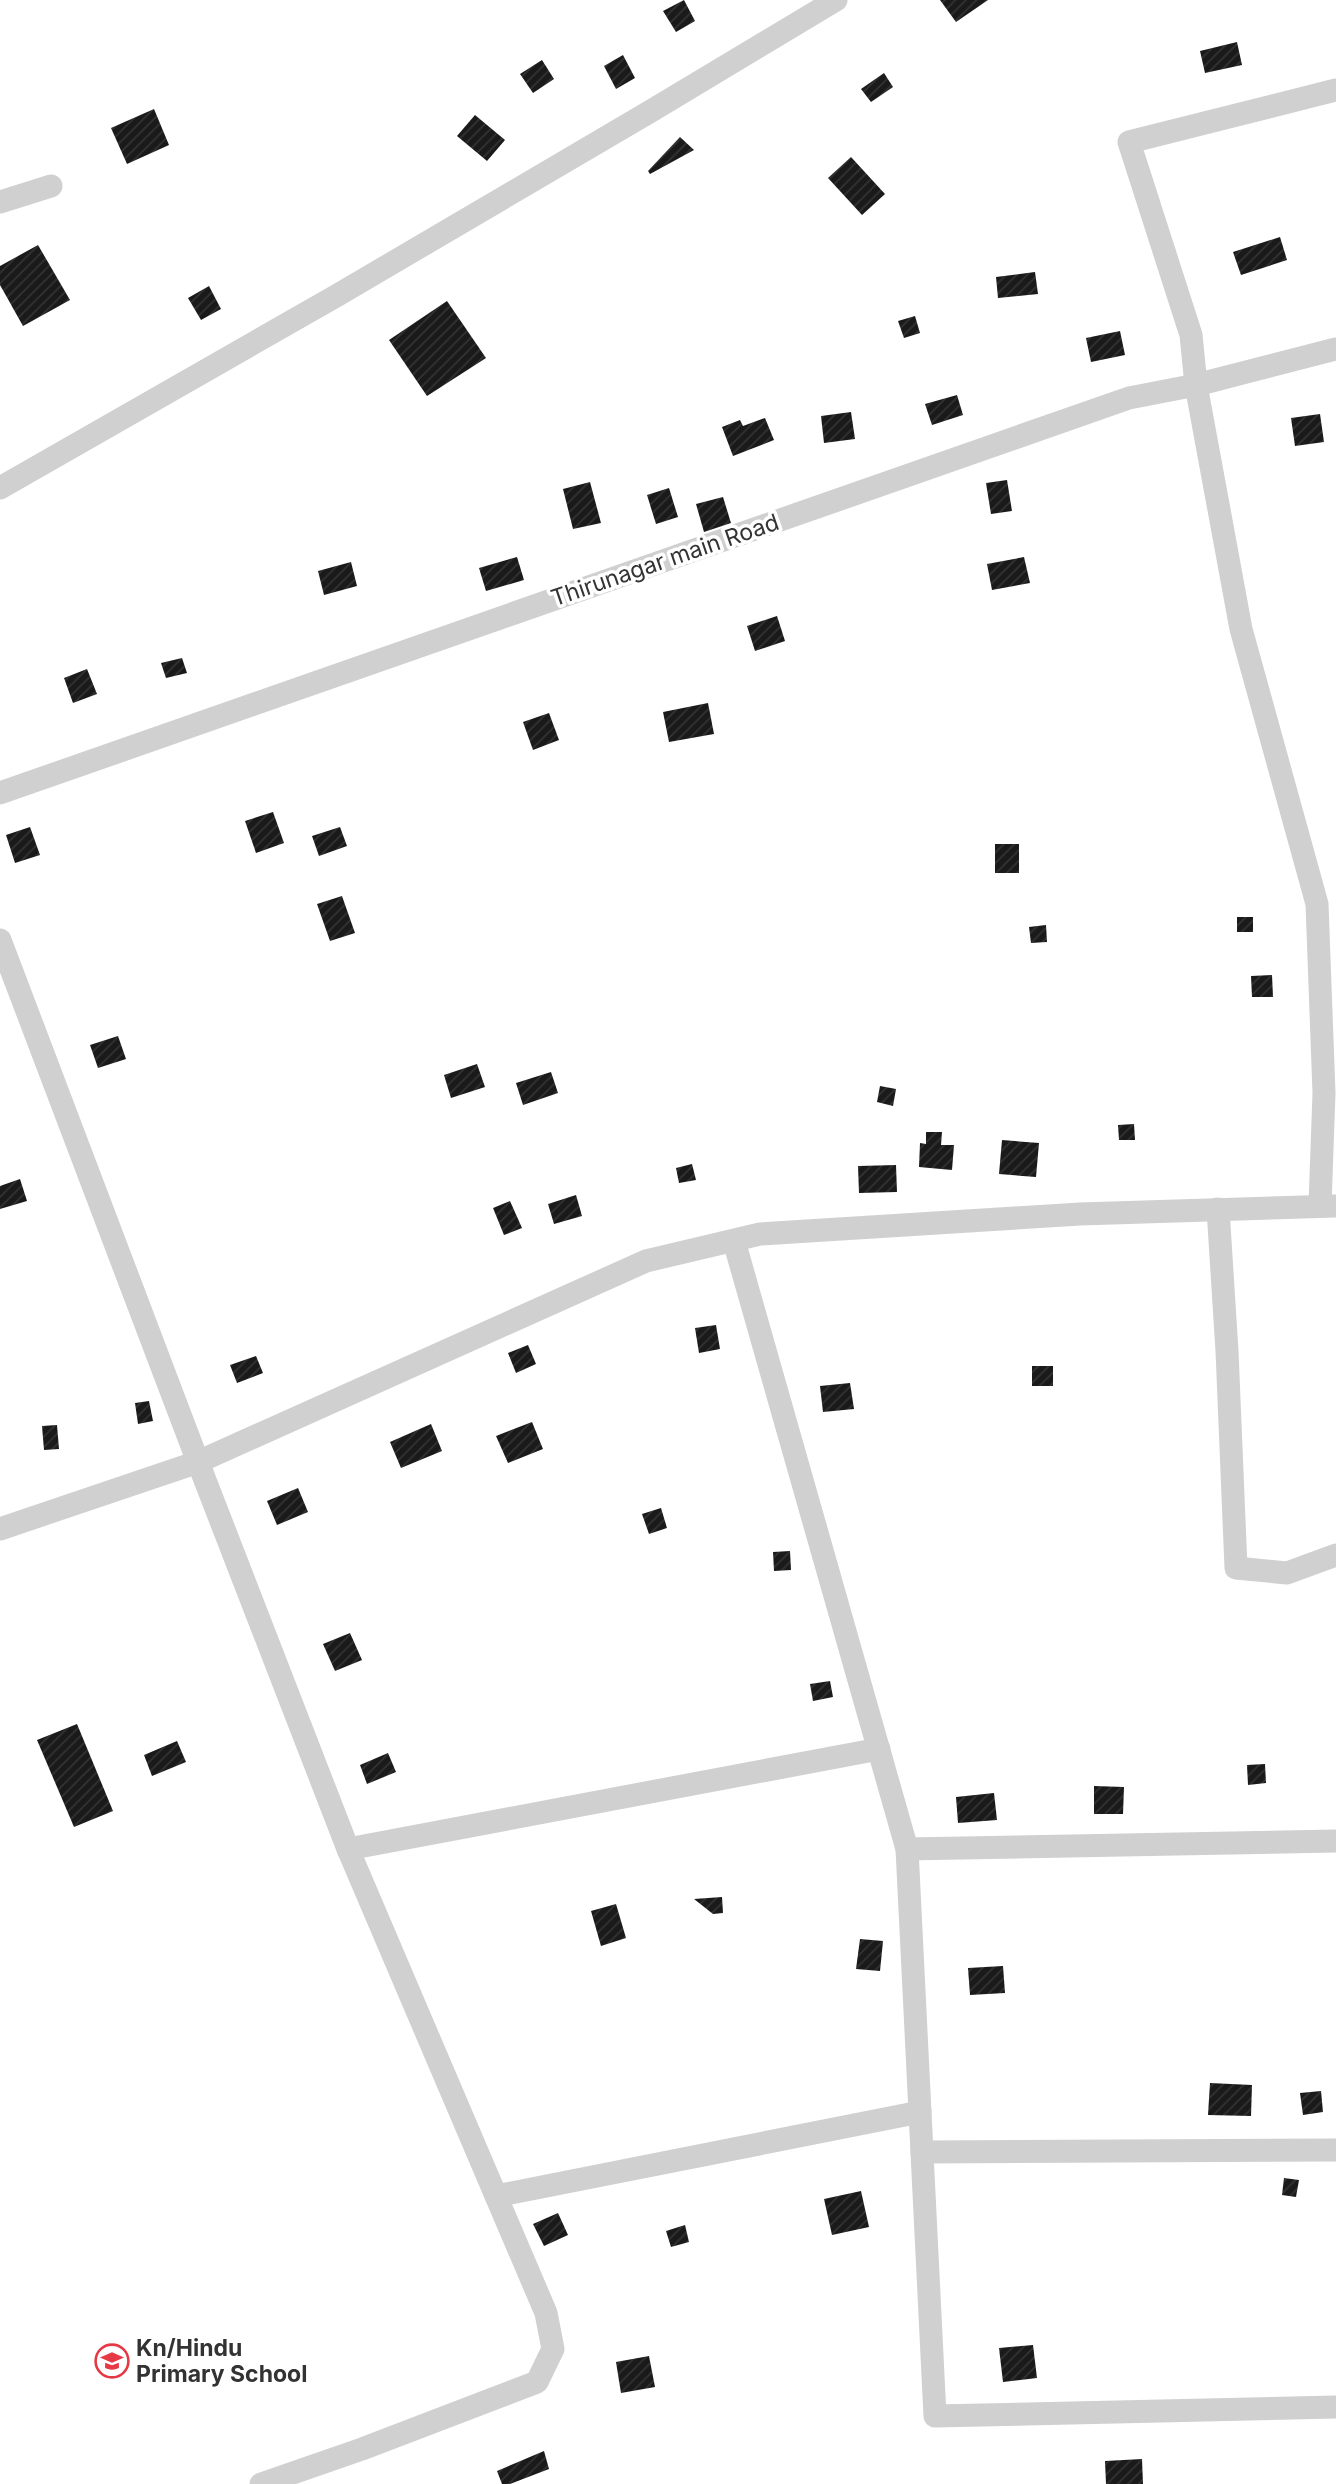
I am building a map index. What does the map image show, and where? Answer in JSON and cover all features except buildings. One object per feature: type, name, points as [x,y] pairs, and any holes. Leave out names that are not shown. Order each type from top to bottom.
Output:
[{"type":"street","points":[[0,488],[523,187],[836,0]]},
{"type":"street","points":[[0,1529],[198,1462],[646,1261],[760,1234],[1080,1214],[1328,1205],[1317,904],[1241,629],[1196,385],[1191,335],[1129,142],[1336,90]]},
{"type":"street","points":[[0,202],[51,186]]},
{"type":"street","name":"Thirunagar main Road","points":[[0,793],[1129,398],[1196,385],[1336,349]]},
{"type":"street","points":[[0,940],[348,1849],[546,2313],[553,2349],[537,2382],[362,2449],[261,2484]]},
{"type":"street","points":[[1218,1209],[1236,1568],[1287,1573],[1336,1555]]},
{"type":"street","points":[[734,1241],[907,1849],[935,2416],[1336,2407]]},
{"type":"street","points":[[348,1849],[879,1749]]},
{"type":"street","points":[[907,1849],[1336,1841]]},
{"type":"street","points":[[496,2196],[920,2112]]},
{"type":"street","points":[[922,2152],[1336,2150]]},
{"type":"place","name":"Kn/Hindu Primary School","points":[[112,2361]]}]
